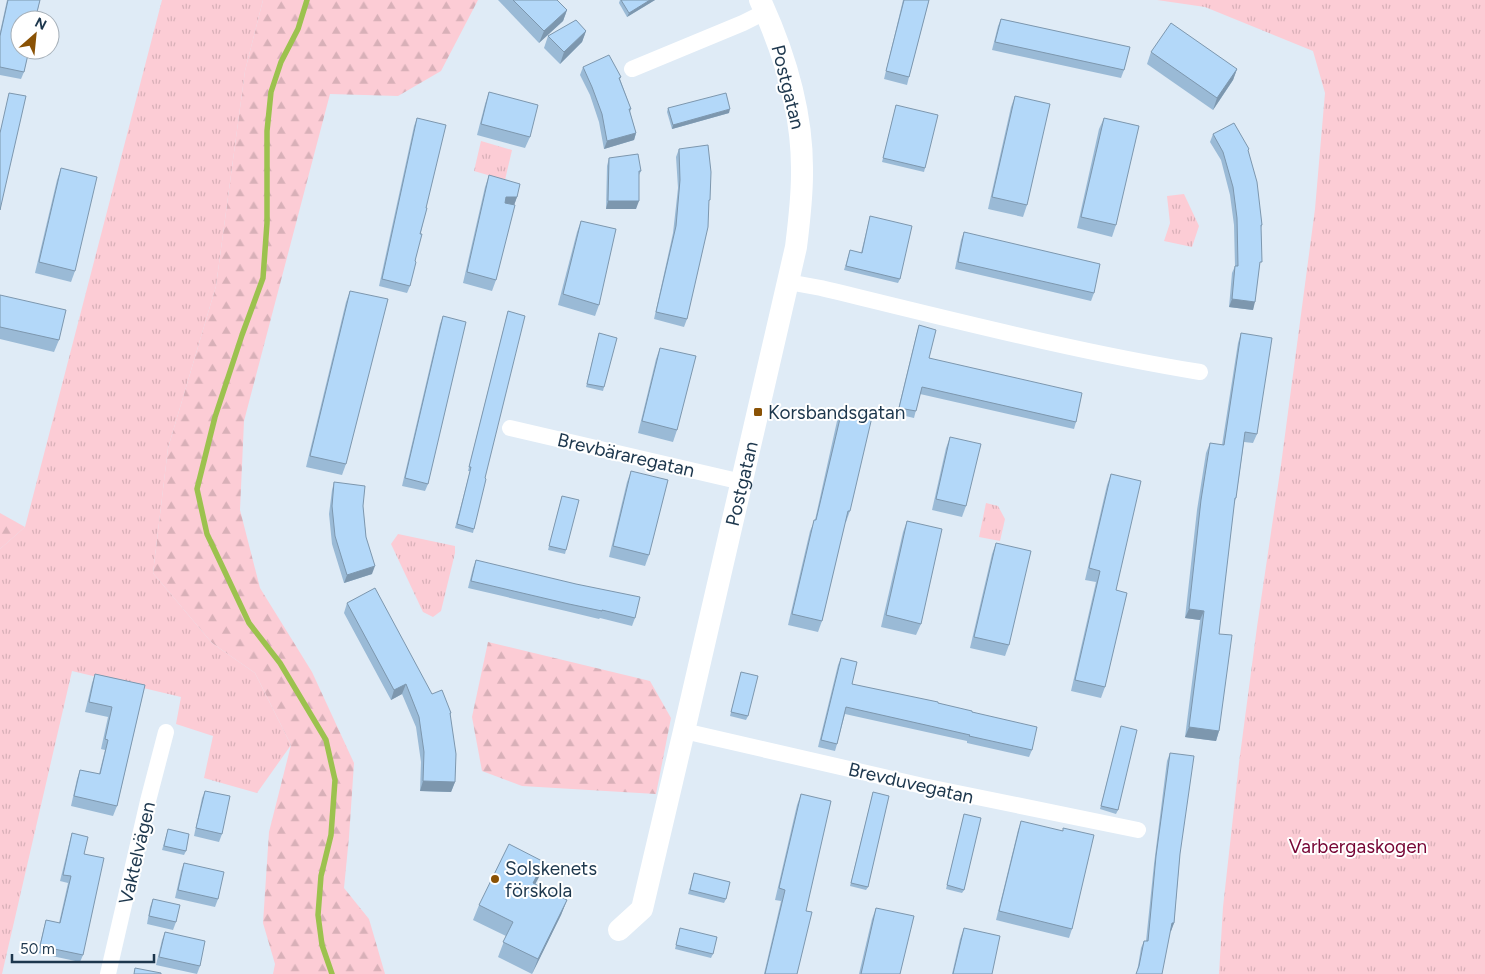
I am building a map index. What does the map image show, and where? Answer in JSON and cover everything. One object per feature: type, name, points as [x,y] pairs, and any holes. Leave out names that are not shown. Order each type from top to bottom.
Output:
[{"type":"street","points":[[632,69],[743,23],[763,6]]},
{"type":"street","name":"Postgatan","points":[[619,930],[642,908],[796,247],[802,174],[800,141],[788,77],[779,46],[763,6]]},
{"type":"street","points":[[788,282],[1070,346],[1200,372]]},
{"type":"street","name":"Brevbäraregatan","points":[[510,428],[742,482]]},
{"type":"street","name":"Brevduvegatan","points":[[684,731],[940,790],[1138,830]]},
{"type":"street","name":"Vaktelvägen","points":[[108,974],[166,732]]},
{"type":"green space","points":[[162,0],[263,0],[245,71],[216,286],[168,448],[153,573],[212,643],[255,673],[291,745],[257,793],[204,778],[213,736],[176,724],[181,697],[72,671],[2,974],[0,974],[0,549],[25,527]]},
{"type":"green space","points":[[263,0],[478,0],[441,71],[398,96],[330,94],[244,421],[240,510],[260,588],[312,672],[354,763],[344,888],[369,919],[385,974],[273,974],[275,964],[263,923],[269,832],[291,745],[255,673],[212,643],[153,573],[168,448],[216,286],[245,71]]},
{"type":"green space","name":"Varbergaskogen","points":[[1157,0],[1485,0],[1485,974],[1219,974],[1223,907],[1239,763],[1315,209],[1325,93],[1313,51],[1205,7]]},
{"type":"green space","points":[[481,141],[512,150],[505,180],[474,171]]},
{"type":"green space","points":[[1184,194],[1199,226],[1192,247],[1164,241],[1170,223],[1167,196]]},
{"type":"green space","points":[[986,503],[998,506],[1005,519],[1000,541],[979,537]]},
{"type":"green space","points":[[0,513],[25,527],[0,549]]},
{"type":"green space","points":[[398,534],[455,546],[441,611],[433,617],[423,612],[391,544]]},
{"type":"green space","points":[[488,642],[650,681],[671,718],[656,794],[522,786],[482,771],[472,717]]},
{"type":"building","points":[[8,0],[40,0],[38,10],[10,10],[10,60],[27,60],[24,72],[0,67],[0,36]]},
{"type":"building","points":[[513,0],[557,0],[567,10],[544,31]]},
{"type":"building","points":[[621,0],[650,0],[629,13]]},
{"type":"building","points":[[904,0],[929,0],[909,77],[886,71]]},
{"type":"building","points":[[1001,19],[1130,47],[1124,70],[995,42]]},
{"type":"building","points":[[576,20],[586,31],[564,52],[548,36]]},
{"type":"building","points":[[1171,23],[1237,69],[1217,98],[1151,52]]},
{"type":"building","points":[[609,55],[621,77],[619,78],[631,109],[629,109],[636,133],[607,141],[602,114],[583,67]]},
{"type":"building","points":[[489,92],[538,105],[530,137],[481,124]]},
{"type":"building","points":[[9,93],[26,96],[0,210],[0,133]]},
{"type":"building","points":[[726,93],[730,109],[673,125],[668,108]]},
{"type":"building","points":[[1015,96],[1050,104],[1027,205],[992,197]]},
{"type":"building","points":[[896,105],[938,115],[925,168],[883,158]]},
{"type":"building","points":[[417,118],[446,125],[420,234],[422,234],[410,286],[382,279]]},
{"type":"building","points":[[1104,118],[1139,126],[1116,225],[1081,217]]},
{"type":"building","points":[[1234,123],[1249,149],[1257,182],[1262,225],[1262,262],[1260,262],[1255,302],[1232,299],[1235,266],[1238,266],[1237,218],[1233,187],[1223,152],[1213,134]]},
{"type":"building","points":[[708,145],[711,172],[708,227],[687,319],[656,312],[676,226],[680,180],[679,149]]},
{"type":"building","points":[[638,154],[641,171],[639,171],[639,201],[608,201],[609,158]]},
{"type":"building","points":[[61,168],[97,177],[75,271],[39,262]]},
{"type":"building","points":[[489,175],[520,184],[517,197],[506,197],[505,203],[515,205],[496,280],[467,272]]},
{"type":"building","points":[[870,216],[912,226],[900,279],[846,266],[850,250],[862,253]]},
{"type":"building","points":[[581,221],[616,229],[599,305],[563,294]]},
{"type":"building","points":[[964,232],[1100,264],[1094,293],[958,262]]},
{"type":"building","points":[[350,291],[388,299],[346,464],[310,456]]},
{"type":"building","points":[[0,295],[66,310],[59,340],[0,327]]},
{"type":"building","points":[[508,311],[525,316],[474,529],[457,524],[471,467],[469,467]]},
{"type":"building","points":[[443,316],[466,322],[428,484],[405,478]]},
{"type":"building","points":[[919,325],[936,330],[929,358],[1082,393],[1076,422],[922,387],[916,411],[899,408]]},
{"type":"building","points":[[599,333],[617,338],[604,387],[587,384]]},
{"type":"building","points":[[1241,333],[1272,338],[1257,434],[1245,432],[1235,498],[1219,634],[1232,635],[1219,731],[1189,727],[1204,611],[1189,609],[1201,500],[1210,443],[1224,445]]},
{"type":"building","points":[[660,348],[696,356],[677,430],[642,421]]},
{"type":"building","points":[[842,410],[872,417],[822,621],[792,614]]},
{"type":"building","points":[[950,437],[981,444],[966,506],[936,499]]},
{"type":"building","points":[[631,471],[668,480],[649,555],[613,546]]},
{"type":"building","points":[[1111,474],[1141,481],[1116,590],[1127,593],[1105,687],[1075,680],[1100,571],[1089,568]]},
{"type":"building","points":[[334,482],[365,486],[363,506],[366,537],[375,566],[347,575],[335,536],[332,506]]},
{"type":"building","points":[[562,496],[579,500],[566,550],[549,546]]},
{"type":"building","points":[[907,521],[942,529],[921,624],[886,615]]},
{"type":"building","points":[[996,543],[1031,551],[1009,645],[974,637]]},
{"type":"building","points":[[476,560],[640,597],[635,618],[471,581]]},
{"type":"building","points":[[375,588],[432,694],[442,690],[451,713],[456,754],[455,782],[423,781],[424,752],[419,717],[406,684],[394,690],[347,603]]},
{"type":"building","points":[[841,658],[857,662],[852,684],[938,702],[1037,727],[1032,750],[846,707],[837,744],[821,740]]},
{"type":"building","points":[[741,672],[758,676],[748,716],[731,712]]},
{"type":"building","points":[[95,674],[145,685],[117,806],[74,796],[80,770],[100,774],[108,740],[105,739],[112,707],[89,702]]},
{"type":"building","points":[[1121,726],[1137,730],[1118,810],[1101,806]]},
{"type":"building","points":[[1170,753],[1194,756],[1180,854],[1174,923],[1172,923],[1162,974],[1136,974],[1144,941],[1148,941],[1156,856]]},
{"type":"building","points":[[205,791],[230,796],[222,834],[196,828]]},
{"type":"building","points":[[873,792],[889,796],[868,887],[851,883]]},
{"type":"building","points":[[801,794],[831,801],[806,911],[812,912],[797,974],[765,974],[785,890],[779,888]]},
{"type":"building","points":[[964,814],[981,818],[964,890],[947,885]]},
{"type":"building","points":[[1021,821],[1063,831],[1063,828],[1094,835],[1072,929],[999,911]]},
{"type":"building","points":[[168,829],[189,834],[186,851],[164,846]]},
{"type":"building","points":[[72,833],[88,837],[84,854],[104,858],[83,955],[40,946],[46,920],[60,923],[71,876],[63,875]]},
{"type":"building","points":[[509,844],[544,862],[533,883],[567,900],[538,959],[503,942],[513,922],[479,905]]},
{"type":"building","points":[[184,863],[224,872],[218,899],[178,890]]},
{"type":"building","points":[[694,873],[730,882],[726,899],[690,890]]},
{"type":"building","points":[[153,899],[180,905],[176,922],[149,916]]},
{"type":"building","points":[[876,908],[914,916],[900,974],[861,974]]},
{"type":"building","points":[[680,928],[717,937],[713,954],[676,945]]},
{"type":"building","points":[[964,928],[1000,936],[992,974],[953,974]]},
{"type":"building","points":[[165,932],[205,941],[200,966],[159,957]]},
{"type":"building","points":[[135,968],[161,973],[161,974],[134,974]]},
{"type":"waterway","points":[[307,0],[298,29],[281,62],[271,92],[267,131],[267,223],[263,278],[215,417],[197,489],[207,534],[249,623],[280,663],[326,740],[335,780],[331,835],[321,876],[318,915],[322,945],[332,974]]},
{"type":"place","name":"Korsbandsgatan","points":[[758,412]]},
{"type":"place","name":"Solskenets förskola","points":[[495,879]]}]
